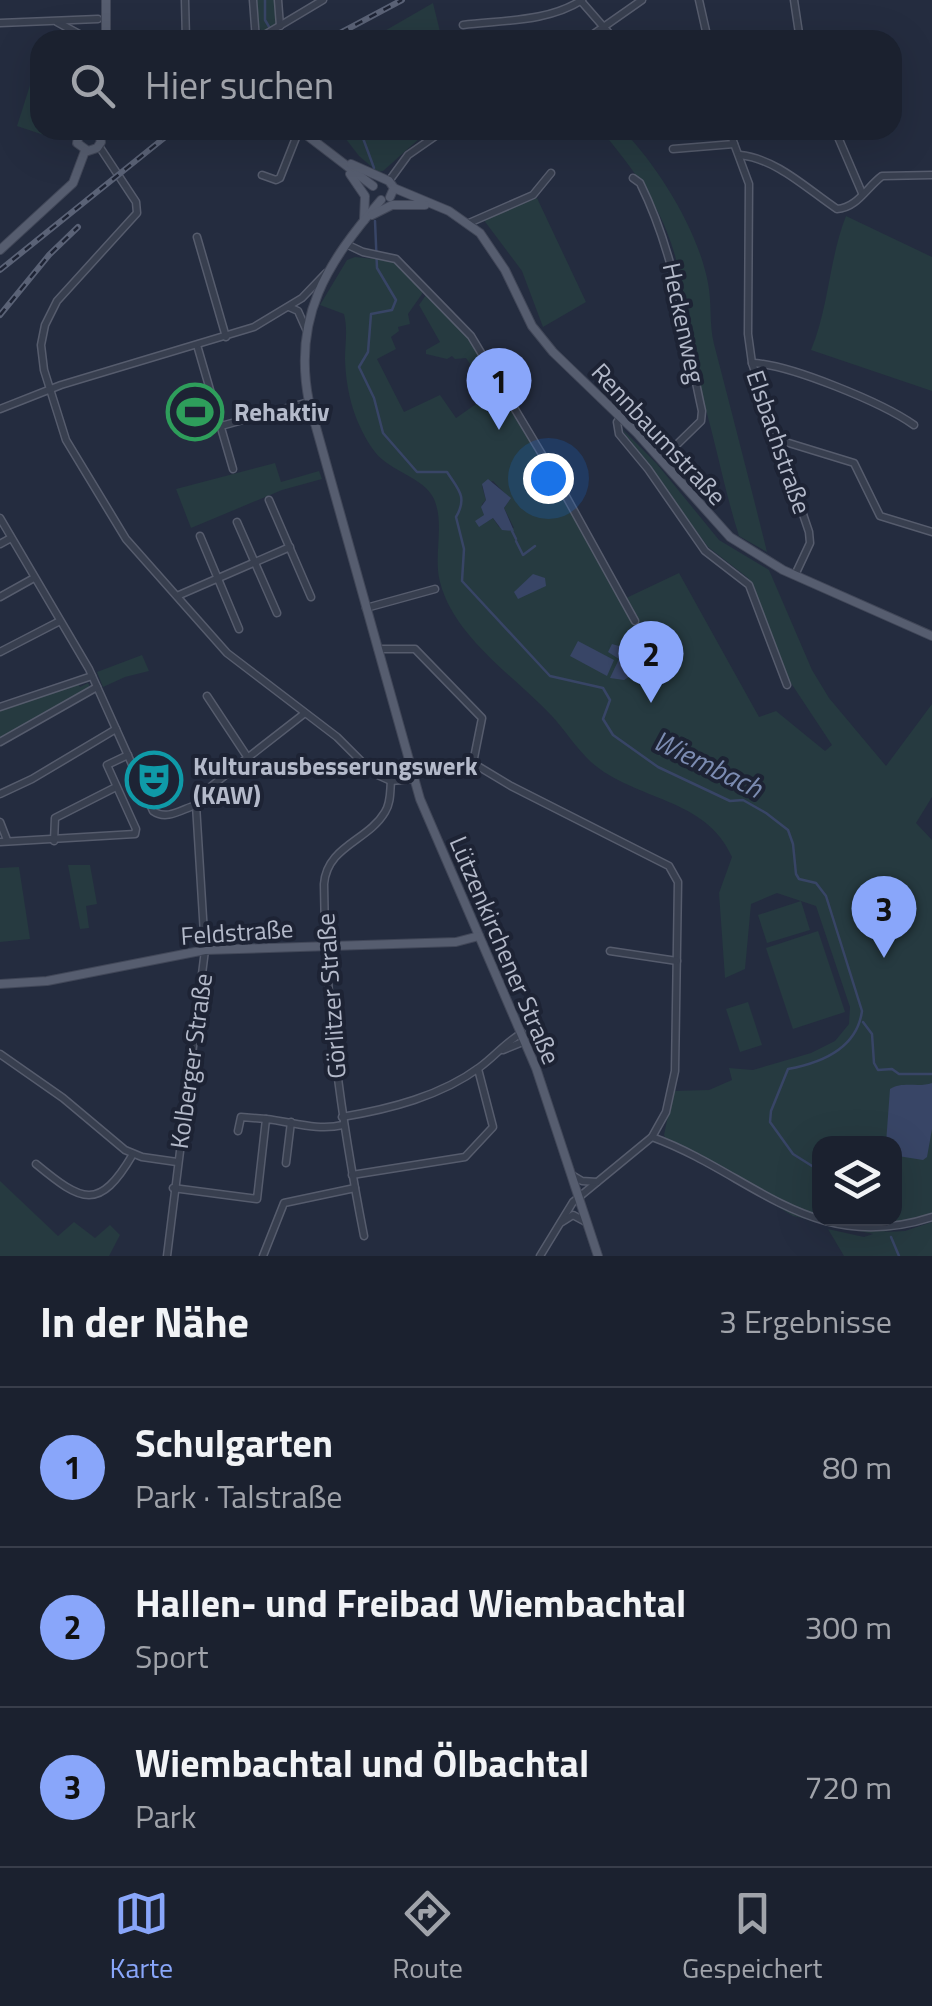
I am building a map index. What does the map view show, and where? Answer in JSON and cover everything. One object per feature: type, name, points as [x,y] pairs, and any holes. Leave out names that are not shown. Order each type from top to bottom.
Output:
[{"type":"main road","points":[[104,30],[106,0]]},
{"type":"main road","points":[[102,21],[108,30]]},
{"type":"main road","points":[[78,140],[85,150],[94,150],[101,140]]},
{"type":"main road","name":"Rennbaumstraße","points":[[314,140],[383,190],[449,211],[469,224],[492,250],[541,338],[662,459],[707,515],[747,549],[795,575],[932,636]]},
{"type":"main road","points":[[0,250],[73,184],[85,150]]},
{"type":"main road","points":[[340,158],[364,192],[364,220],[392,205],[430,205]]},
{"type":"main road","name":"Lützenkirchener Straße","points":[[383,190],[316,297],[306,329],[303,363],[308,402],[413,778],[438,846],[524,1037],[598,1256]]},
{"type":"main road","points":[[456,942],[466,932],[470,918]]},
{"type":"main road","name":"Feldstraße","points":[[0,984],[46,981],[206,950],[456,942],[479,936]]},
{"type":"street","points":[[185,0],[186,30]]},
{"type":"street","points":[[253,0],[257,30]]},
{"type":"street","points":[[278,0],[279,28]]},
{"type":"street","points":[[275,30],[322,0]]},
{"type":"street","points":[[463,25],[544,16],[563,12],[582,0],[602,28]]},
{"type":"street","points":[[599,30],[642,0]]},
{"type":"street","points":[[699,0],[706,30]]},
{"type":"street","points":[[794,0],[798,30]]},
{"type":"street","points":[[75,30],[79,27],[77,20]]},
{"type":"street","points":[[0,23],[102,21]]},
{"type":"street","points":[[57,22],[72,30]]},
{"type":"street","name":"Rennbaumstraße","points":[[262,175],[280,178],[296,140]]},
{"type":"street","points":[[383,190],[408,156],[430,140]]},
{"type":"street","name":"Elsbachstraße","points":[[733,140],[748,184],[748,334],[752,362],[810,537],[795,575]]},
{"type":"street","points":[[839,140],[862,194]]},
{"type":"street","points":[[673,148],[734,144]]},
{"type":"street","points":[[99,146],[134,199],[137,213],[50,312],[41,345],[66,440],[110,517],[226,652],[337,737],[373,774],[391,781],[413,778]]},
{"type":"street","points":[[739,155],[780,169],[837,208],[845,208],[882,176],[932,174]]},
{"type":"street","points":[[469,224],[533,196],[551,173]]},
{"type":"street","name":"Heckenweg","points":[[633,178],[640,183],[657,220],[675,272],[702,411],[701,421],[662,459]]},
{"type":"street","points":[[197,237],[226,337]]},
{"type":"street","points":[[348,245],[402,263],[470,336],[552,471],[635,620]]},
{"type":"street","points":[[302,298],[331,269]]},
{"type":"street","points":[[0,409],[226,337],[254,327],[308,295],[316,297]]},
{"type":"street","points":[[288,307],[298,311],[306,329]]},
{"type":"street","points":[[197,346],[233,469]]},
{"type":"street","points":[[752,362],[772,364],[894,411],[914,426]]},
{"type":"street","points":[[221,426],[308,402]]},
{"type":"street","points":[[621,417],[617,422],[619,434],[706,551],[749,585],[787,685]]},
{"type":"street","points":[[778,440],[854,463],[880,516],[932,532]]},
{"type":"street","points":[[269,500],[311,598]]},
{"type":"street","points":[[0,518],[92,676],[156,814],[177,814],[196,805],[200,796],[305,713]]},
{"type":"street","points":[[238,522],[277,613]]},
{"type":"street","points":[[200,536],[239,629]]},
{"type":"street","points":[[0,544],[11,538]]},
{"type":"street","points":[[177,596],[290,548]]},
{"type":"street","points":[[0,597],[34,578]]},
{"type":"street","points":[[366,608],[435,590]]},
{"type":"street","points":[[0,652],[60,621]]},
{"type":"street","points":[[377,649],[415,649],[482,718],[476,765],[669,866],[678,882],[676,1071],[666,1112],[652,1137],[574,1202],[540,1256]]},
{"type":"street","points":[[0,707],[92,676]]},
{"type":"street","points":[[0,742],[97,688]]},
{"type":"street","points":[[207,696],[248,758]]},
{"type":"street","points":[[0,794],[49,770],[116,729]]},
{"type":"street","points":[[0,822],[4,841],[12,843],[135,834],[107,766],[128,755]]},
{"type":"street","name":"Görlitzer Straße","points":[[364,1236],[330,1024],[325,872],[336,855],[384,814],[390,802],[391,781]]},
{"type":"street","points":[[54,841],[55,818],[116,786]]},
{"type":"street","name":"Kolberger Straße","points":[[166,1256],[206,950],[196,805]]},
{"type":"street","points":[[610,951],[676,961]]},
{"type":"street","points":[[238,1131],[241,1118],[291,1122],[320,1130],[424,1096],[478,1069],[524,1037]]},
{"type":"street","points":[[0,1054],[133,1154],[177,1162]]},
{"type":"street","points":[[352,1175],[469,1155],[493,1127],[478,1069]]},
{"type":"street","points":[[174,1188],[257,1199],[266,1119]]},
{"type":"street","points":[[286,1164],[291,1122]]},
{"type":"street","points":[[652,1137],[804,1221],[868,1235],[904,1229],[932,1217]]},
{"type":"street","points":[[36,1164],[67,1189],[96,1194],[115,1183],[133,1154]]},
{"type":"street","points":[[572,1174],[582,1181],[598,1182]]},
{"type":"street","points":[[263,1256],[284,1203],[355,1188]]},
{"type":"street","points":[[561,1222],[577,1216],[588,1224]]},
{"type":"shaded area","points":[[256,0],[276,0],[277,23],[265,30],[257,24]]},
{"type":"shaded area","points":[[433,3],[440,30],[386,30]]},
{"type":"shaded area","points":[[30,85],[30,130],[17,126]]},
{"type":"shaded area","points":[[347,140],[418,140],[383,171],[378,172]]},
{"type":"shaded area","points":[[609,140],[632,140],[637,145],[663,181],[696,242],[708,283],[714,344],[767,552],[739,536],[698,382],[674,253],[661,218]]},
{"type":"shaded area","points":[[537,198],[586,302],[543,327],[522,271],[483,219]]},
{"type":"shaded area","points":[[846,216],[932,257],[932,391],[811,350]]},
{"type":"shaded area","points":[[355,257],[394,261],[422,290],[408,314],[410,324],[398,327],[399,331],[391,337],[396,349],[377,359],[404,412],[440,395],[456,418],[489,395],[481,382],[484,378],[466,358],[426,354],[426,350],[440,342],[419,305],[426,295],[468,337],[622,600],[679,573],[759,717],[776,711],[825,751],[832,745],[789,680],[748,578],[708,547],[620,427],[657,464],[719,540],[769,570],[812,670],[829,698],[886,766],[932,704],[932,797],[916,823],[932,840],[932,1214],[903,1228],[884,1232],[905,1231],[932,1222],[932,1256],[844,1256],[828,1229],[864,1237],[873,1234],[837,1226],[902,1226],[902,1136],[812,1136],[812,1220],[793,1216],[666,1139],[673,1091],[709,1090],[732,1080],[729,1068],[753,1070],[811,1053],[835,1041],[849,1024],[850,1007],[816,906],[777,893],[751,904],[745,969],[725,978],[719,893],[732,857],[720,837],[688,811],[628,785],[591,762],[458,620],[440,582],[439,519],[434,499],[423,485],[381,459],[368,442],[347,384],[344,314],[320,305],[347,260]],"holes":[[[493,481],[510,499],[504,508],[514,528],[499,527],[493,518],[479,526],[486,500],[482,486]]]},
{"type":"shaded area","points":[[275,463],[281,482],[319,471],[322,479],[282,490],[191,528],[176,489]]},
{"type":"shaded area","points":[[142,655],[149,671],[103,687],[97,672]]},
{"type":"shaded area","points":[[78,683],[80,687],[88,683],[90,687],[0,738],[0,710]]},
{"type":"shaded area","points":[[68,865],[90,865],[97,904],[86,906],[89,928],[80,929]]},
{"type":"shaded area","points":[[19,867],[30,939],[0,942],[0,868]]},
{"type":"shaded area","points":[[801,901],[810,930],[767,943],[758,915]]},
{"type":"shaded area","points":[[818,931],[845,1012],[793,1029],[766,948]]},
{"type":"shaded area","points":[[748,1002],[762,1045],[740,1052],[726,1009]]},
{"type":"shaded area","points":[[0,1181],[58,1236],[74,1222],[95,1238],[110,1225],[120,1235],[109,1256],[0,1256]]},
{"type":"water","points":[[488,479],[511,498],[504,508],[514,531],[502,530],[493,518],[479,527],[475,521],[484,515],[482,484]]},
{"type":"water","points":[[533,574],[545,578],[546,586],[518,599],[514,592]]},
{"type":"water","points":[[578,641],[614,660],[607,676],[570,656]]},
{"type":"water","points":[[612,644],[626,648],[636,659],[632,675],[624,680],[610,678],[619,659],[608,652]]},
{"type":"water","points":[[932,1083],[932,1129],[927,1157],[923,1160],[902,1157],[902,1136],[887,1136],[890,1089]]},
{"type":"waterway","name":"Wiembach","points":[[265,0],[265,20],[271,30]]},
{"type":"waterway","name":"Wiembach","points":[[364,140],[374,168]]},
{"type":"waterway","name":"Wiembach","points":[[375,221],[377,268],[396,300],[392,310],[371,314],[368,352],[359,367],[374,398],[383,433],[417,472],[447,472],[458,488],[461,504],[456,517],[464,549],[462,581],[550,676],[603,688],[610,700],[603,719],[613,735],[658,767],[730,801],[743,800],[788,830],[796,874],[799,879],[816,883],[826,896],[862,1011],[859,1024],[836,1052],[788,1069],[770,1122],[793,1154],[812,1166]]},
{"type":"waterway","points":[[512,531],[516,539]]},
{"type":"waterway","points":[[516,541],[523,555],[535,546]]},
{"type":"waterway","points":[[863,1022],[872,1034],[878,1070],[932,1074]]},
{"type":"waterway","name":"Wiembach","points":[[891,1237],[899,1256]]},
{"type":"railway","points":[[346,30],[402,0]]},
{"type":"railway","points":[[0,270],[162,140]]},
{"type":"railway","points":[[0,315],[49,255],[78,227]]},
{"type":"place","name":"Rehaktiv","points":[[195,412]]},
{"type":"place","name":"Schulgarten","points":[[499,430]]},
{"type":"place","name":"Hallen- und Freibad Wiembachtal","points":[[651,703]]},
{"type":"place","name":"Kulturausbesserungswerk (KAW)","points":[[154,780]]},
{"type":"place","name":"Wiembachtal und Ölbachtal","points":[[884,958]]}]
